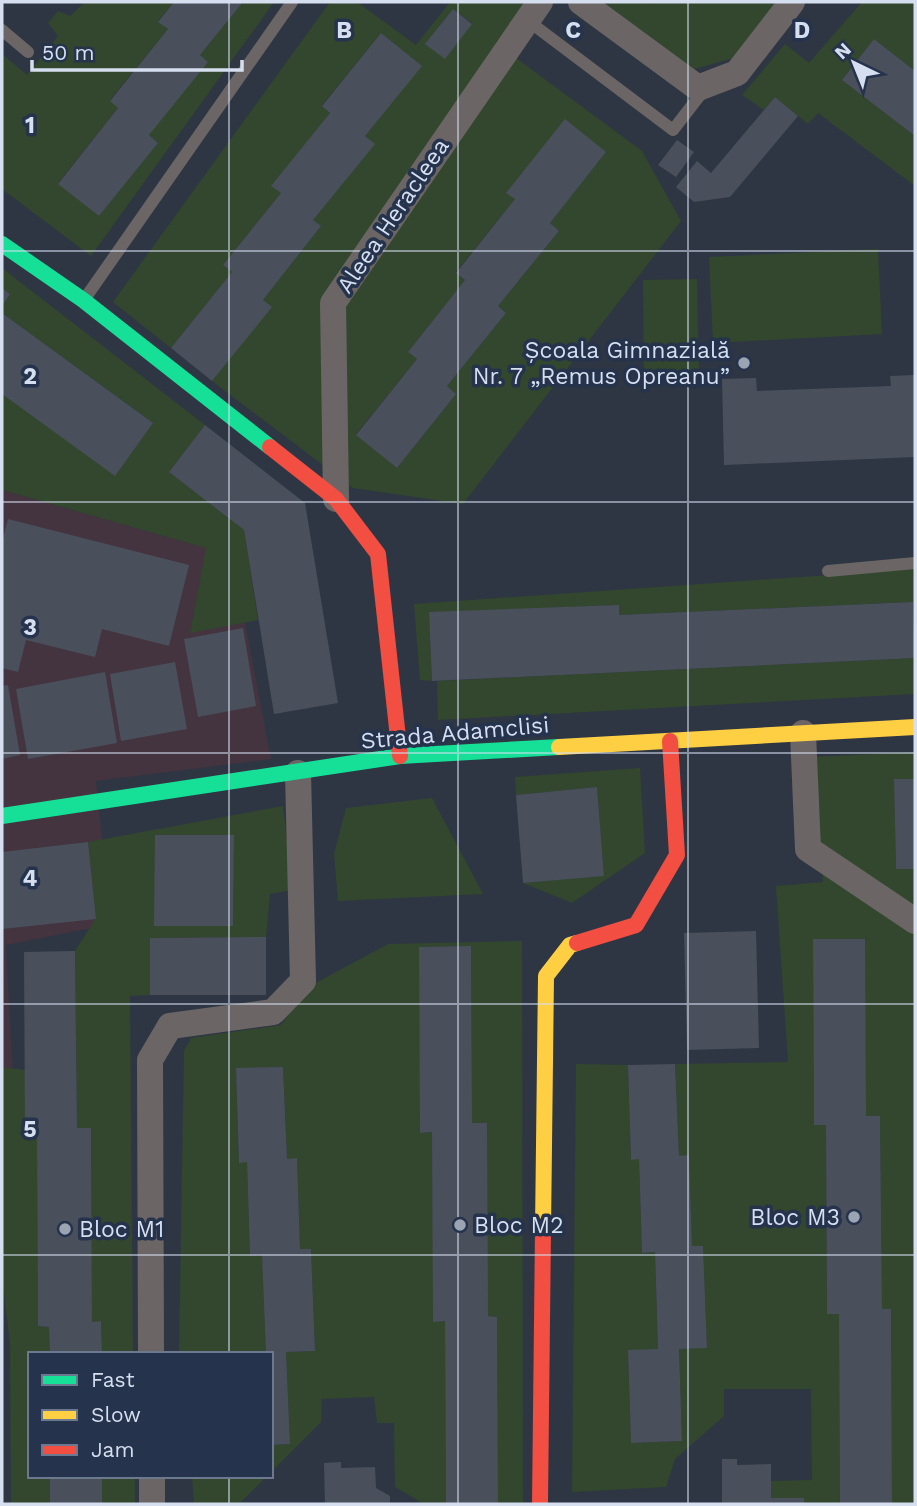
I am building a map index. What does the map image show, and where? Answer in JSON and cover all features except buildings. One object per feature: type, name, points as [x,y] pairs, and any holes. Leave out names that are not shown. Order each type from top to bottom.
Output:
[{"type":"street","points":[[581,2],[698,88],[737,73],[792,2]]},
{"type":"street","name":"Aleea Heracleea","points":[[336,499],[333,303],[533,11]]},
{"type":"street","points":[[2,244],[83,300],[336,499],[378,554],[400,756]]},
{"type":"street","name":"Strada Adamclisi","points":[[2,816],[400,756],[915,727]]},
{"type":"street","points":[[803,733],[808,849],[915,920]]},
{"type":"street","points":[[540,1504],[546,976],[570,945],[636,925],[677,855],[670,741]]},
{"type":"street","points":[[151,1352],[150,1060],[170,1026],[273,1012],[303,981],[298,773]]},
{"type":"street","points":[[152,1478],[152,1504]]},
{"type":"lane","points":[[83,300],[292,2]]},
{"type":"lane","points":[[533,11],[673,130],[709,83]]},
{"type":"lane","points":[[2,30],[28,52]]},
{"type":"lane","points":[[828,571],[915,564]]},
{"type":"shaded area","points":[[2,490],[207,548],[190,632],[245,622],[271,759],[96,781],[111,924],[6,945],[13,1079],[2,1079]]},
{"type":"green space","points":[[85,2],[174,2],[158,21],[168,29],[110,100],[118,108],[58,183],[99,216],[158,143],[149,135],[200,55],[243,2],[274,2],[91,256],[2,189],[2,54],[27,75],[58,36],[48,23],[58,11],[70,16]]},
{"type":"green space","points":[[330,2],[357,2],[416,45],[450,2],[525,2],[497,44],[642,151],[681,221],[463,504],[353,488],[212,381],[271,307],[263,300],[321,226],[313,220],[374,144],[365,136],[421,66],[381,33],[322,105],[330,113],[272,186],[281,193],[223,265],[232,272],[171,348],[113,302]],"holes":[[[453,9],[472,23],[445,58],[426,43]],[[606,152],[550,223],[559,231],[498,306],[506,313],[447,386],[456,394],[397,468],[356,434],[417,359],[408,352],[465,280],[456,272],[515,199],[507,193]]]},
{"type":"green space","points":[[603,2],[777,2],[734,58],[694,69]]},
{"type":"green space","points":[[862,2],[915,2],[915,71],[874,39],[842,80],[915,136],[915,186],[818,113],[808,124],[775,97],[764,110],[742,95],[785,44],[809,63]]},
{"type":"green space","points":[[878,249],[882,334],[713,343],[709,257]]},
{"type":"green space","points":[[2,268],[205,425],[169,472],[244,530],[258,620],[190,633],[206,548],[2,490],[2,394],[115,475],[153,423],[2,313],[2,306],[10,294],[2,288]]},
{"type":"green space","points":[[697,279],[699,380],[644,382],[643,280]]},
{"type":"green space","points":[[915,569],[915,642],[913,602],[619,615],[619,605],[429,613],[432,681],[420,680],[414,604]]},
{"type":"green space","points":[[915,658],[915,694],[438,720],[437,681]]},
{"type":"green space","points":[[915,752],[915,779],[894,780],[896,869],[915,869],[915,1504],[892,1504],[891,1310],[882,1309],[880,1116],[866,1116],[864,939],[813,940],[814,1125],[826,1125],[827,1314],[839,1314],[840,1504],[804,1504],[803,1498],[771,1498],[771,1481],[812,1480],[811,1389],[724,1389],[724,1416],[675,1459],[666,1487],[572,1492],[576,1064],[628,1065],[631,1159],[639,1159],[642,1253],[655,1252],[658,1349],[628,1351],[631,1443],[682,1441],[679,1349],[707,1347],[703,1246],[692,1246],[689,1156],[679,1156],[675,1064],[788,1062],[776,886],[823,882],[812,757]]},
{"type":"green space","points":[[640,768],[645,853],[572,903],[523,883],[604,875],[597,787],[516,795],[515,777]]},
{"type":"green space","points":[[432,798],[483,894],[338,901],[334,854],[346,808]]},
{"type":"green space","points":[[283,806],[293,890],[270,894],[266,937],[151,938],[150,995],[130,996],[133,1352],[102,1352],[101,1322],[92,1322],[91,1129],[77,1128],[75,951],[96,918],[88,842]],"holes":[[[155,835],[234,836],[233,926],[155,926]]]},
{"type":"green space","points":[[522,941],[523,1504],[498,1504],[497,1317],[488,1316],[472,1123],[471,946],[419,947],[421,1133],[432,1132],[434,1322],[445,1321],[446,1504],[424,1504],[395,1487],[394,1423],[377,1423],[374,1397],[322,1399],[321,1422],[273,1470],[273,1445],[290,1444],[286,1352],[315,1351],[311,1249],[300,1249],[297,1159],[287,1159],[283,1067],[236,1069],[239,1162],[247,1162],[250,1256],[262,1255],[266,1352],[179,1352],[184,1051],[191,1038],[281,1025],[310,986],[388,944]]},
{"type":"green space","points":[[2,1067],[25,1070],[25,1137],[37,1137],[38,1326],[49,1327],[50,1352],[28,1352],[28,1478],[50,1478],[50,1504],[11,1504],[10,1344],[2,1277]]},
{"type":"green space","points":[[102,1478],[135,1478],[135,1504],[102,1504]]},
{"type":"green space","points":[[192,1478],[265,1478],[239,1504],[194,1504]]},
{"type":"traffic: fast","points":[[2,244],[83,300],[270,447]]},
{"type":"traffic: fast","points":[[2,816],[400,756],[559,747]]},
{"type":"traffic: slow","points":[[559,747],[915,727]]},
{"type":"traffic: slow","points":[[543,1230],[546,976],[570,945],[577,943]]},
{"type":"traffic: jam","points":[[270,447],[336,499],[378,554],[400,756]]},
{"type":"traffic: jam","points":[[577,943],[636,925],[677,855],[670,741]]},
{"type":"traffic: jam","points":[[540,1504],[543,1230]]},
{"type":"place","name":"Școala Gimnazială Nr. 7 „Remus Opreanu”","points":[[744,363]]},
{"type":"place","name":"Bloc M3","points":[[854,1217]]},
{"type":"place","name":"Bloc M2","points":[[460,1225]]},
{"type":"place","name":"Bloc M1","points":[[65,1229]]}]
